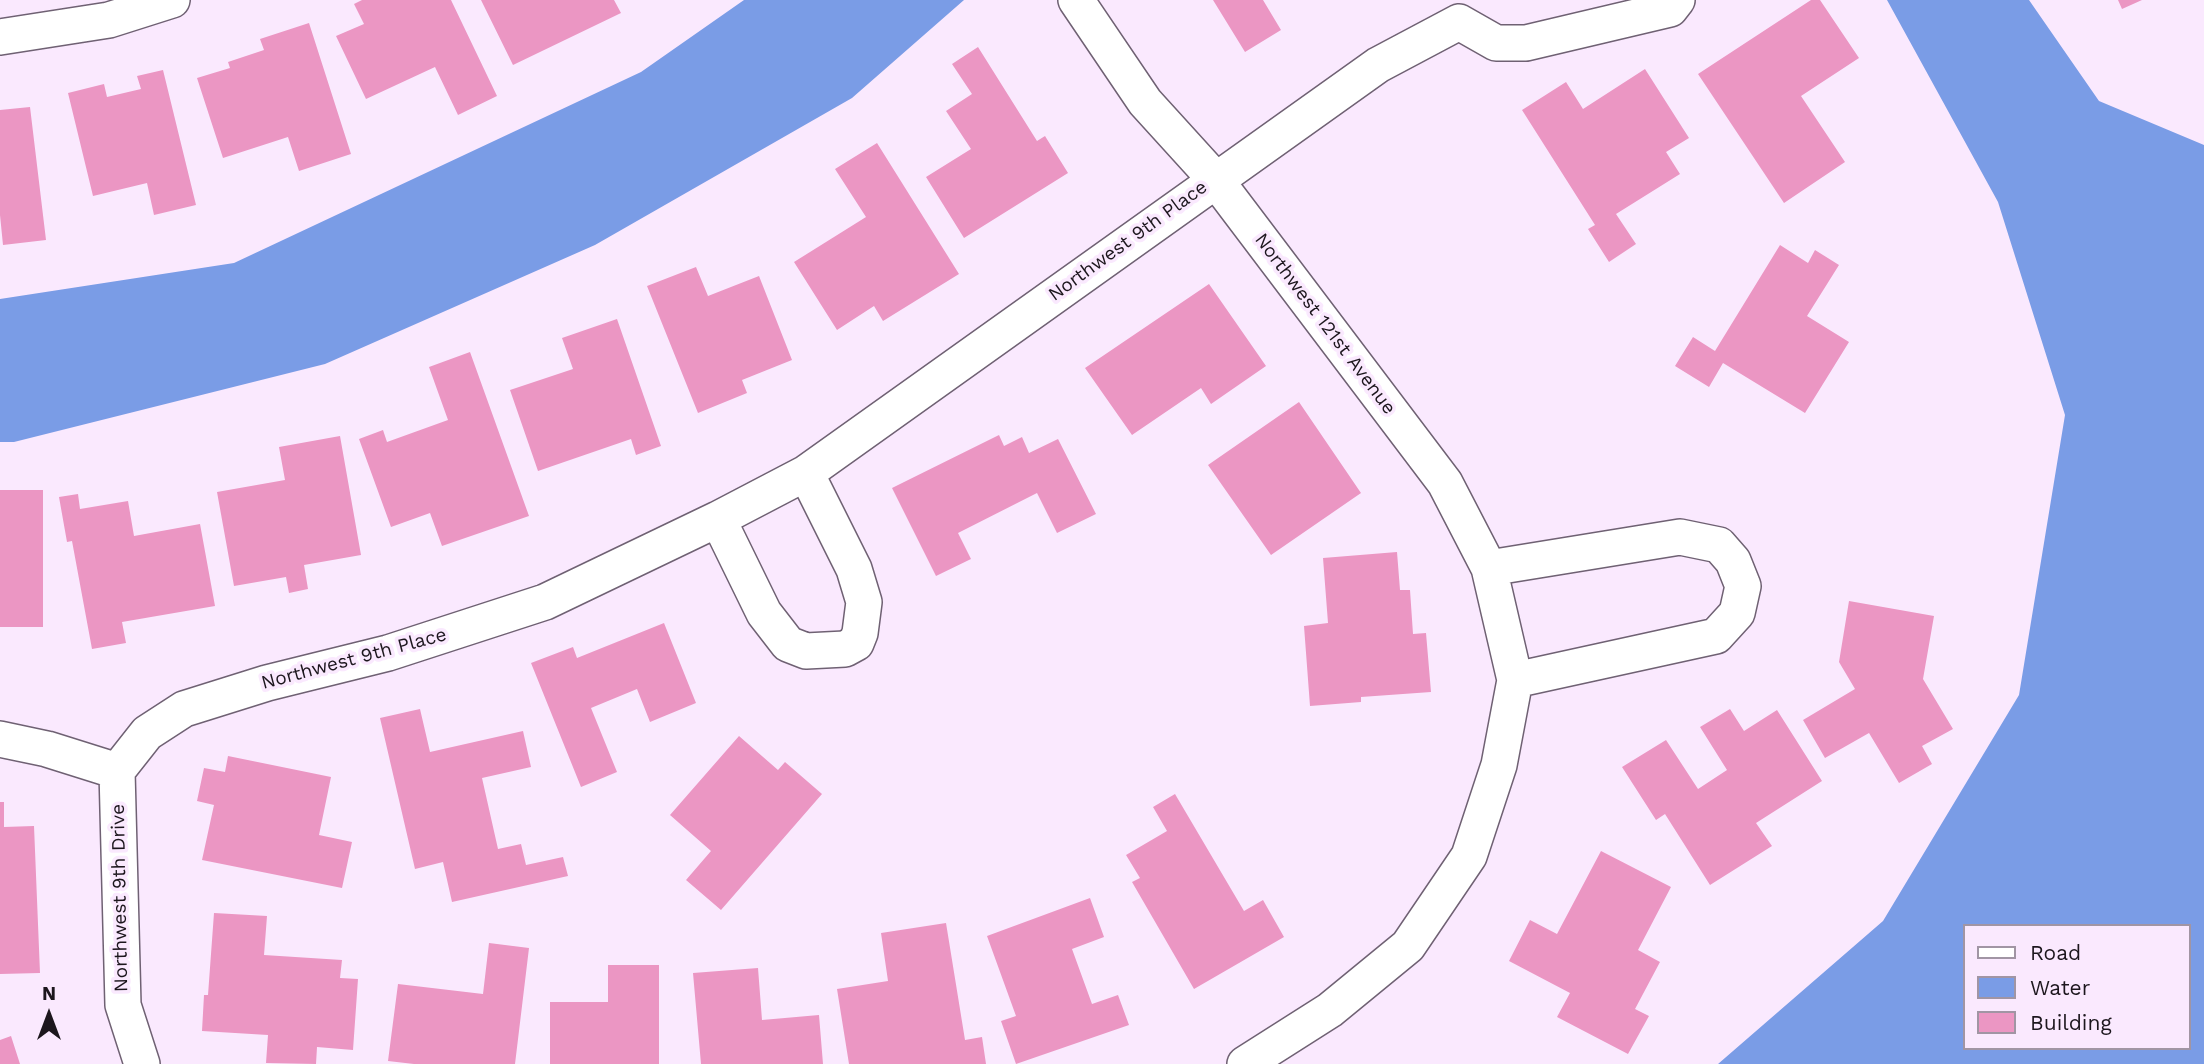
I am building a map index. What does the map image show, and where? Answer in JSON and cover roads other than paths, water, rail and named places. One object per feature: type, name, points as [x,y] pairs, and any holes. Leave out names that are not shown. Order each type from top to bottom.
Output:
[{"type":"street","points":[[0,37],[109,20],[172,0]]},
{"type":"street","name":"Northwest 121st Avenue","points":[[1076,0],[1145,102],[1215,179],[1445,483],[1489,568],[1514,680]]},
{"type":"street","name":"Northwest 9th Place","points":[[117,771],[147,733],[184,709],[267,683],[388,653],[545,602],[718,519],[806,473],[1215,179],[1459,11],[1496,43],[1525,43],[1670,9],[1677,0]]},
{"type":"street","points":[[718,519],[764,613],[788,645],[806,650],[845,649],[856,643],[864,602],[854,569],[806,473]]},
{"type":"street","points":[[1245,1064],[1330,1010],[1408,946],[1469,856],[1499,765],[1514,680],[1716,636],[1737,613],[1743,586],[1733,561],[1719,545],[1680,537],[1489,568]]},
{"type":"street","points":[[0,739],[47,749],[117,771]]},
{"type":"street","name":"Northwest 9th Drive","points":[[117,771],[123,1005],[142,1064]]},
{"type":"water","points":[[744,0],[964,0],[852,98],[595,245],[325,364],[14,442],[0,442],[0,299],[234,263],[641,72]]},
{"type":"water","points":[[1887,0],[2029,0],[2099,101],[2204,145],[2204,1064],[1718,1064],[1883,921],[2019,695],[2065,415],[1998,202]]}]
